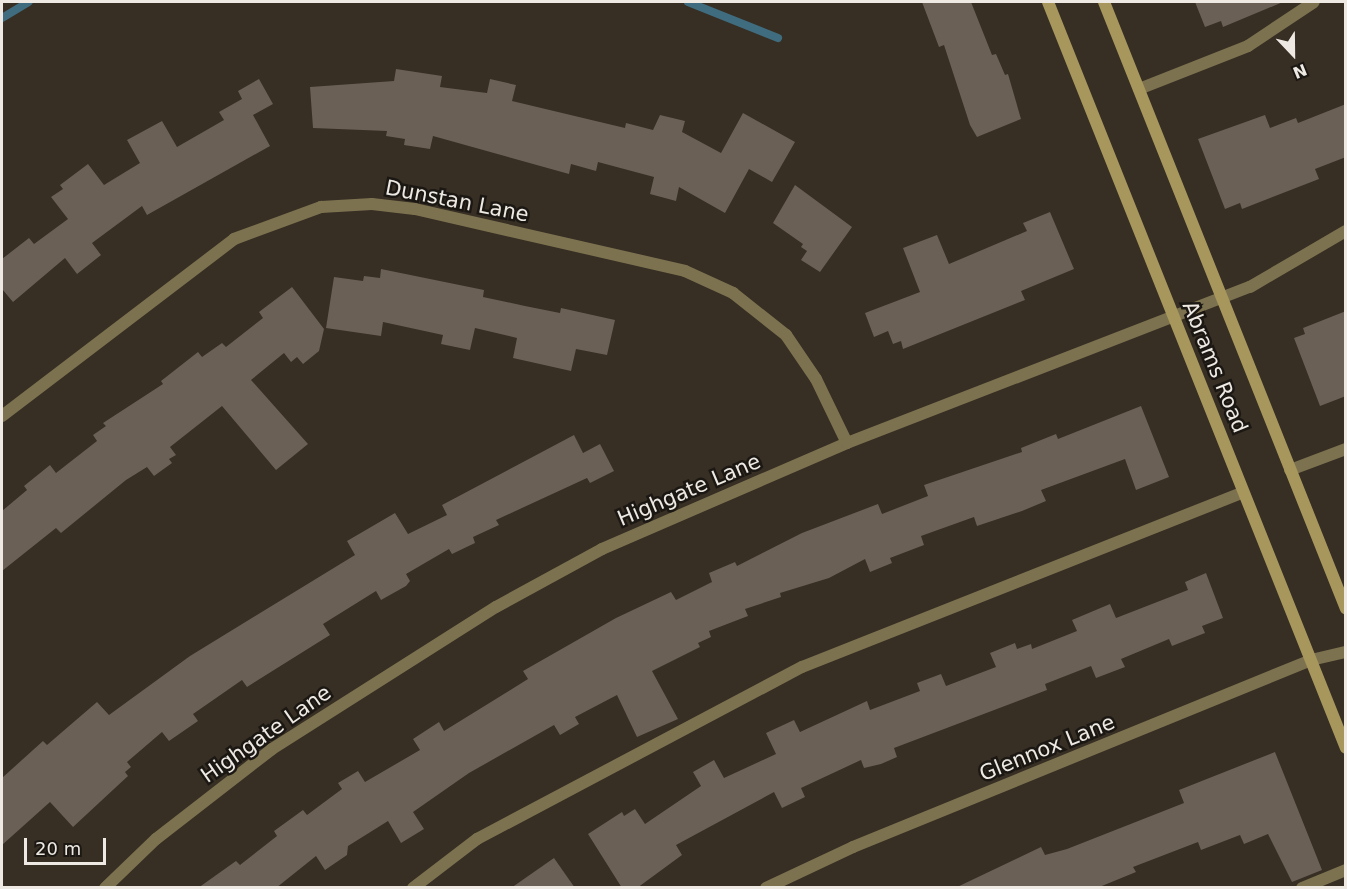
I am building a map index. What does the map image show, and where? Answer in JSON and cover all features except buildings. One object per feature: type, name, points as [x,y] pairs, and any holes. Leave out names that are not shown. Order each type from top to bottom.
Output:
[{"type":"main road","name":"Abrams Road","points":[[1048,2],[1346,748]]},
{"type":"main road","name":"Abrams Road","points":[[1104,2],[1346,609]]},
{"type":"street","points":[[1139,90],[1248,45],[1314,2]]},
{"type":"street","name":"Dunstan Lane","points":[[2,416],[234,239],[321,207],[372,204],[415,209],[685,271],[733,293],[786,335],[816,379],[847,443]]},
{"type":"street","name":"Highgate Lane","points":[[105,888],[156,839],[264,755],[496,607],[602,549],[847,443],[1222,299],[1250,287],[1346,231]]},
{"type":"street","points":[[1290,470],[1346,448]]},
{"type":"street","points":[[413,888],[477,839],[802,667],[1243,492]]},
{"type":"street","name":"Glennox Lane","points":[[766,888],[853,847],[1311,660],[1346,652]]},
{"type":"street","points":[[1302,888],[1346,870]]},
{"type":"waterway","points":[[2,18],[29,2]]},
{"type":"waterway","points":[[688,2],[778,38]]}]
